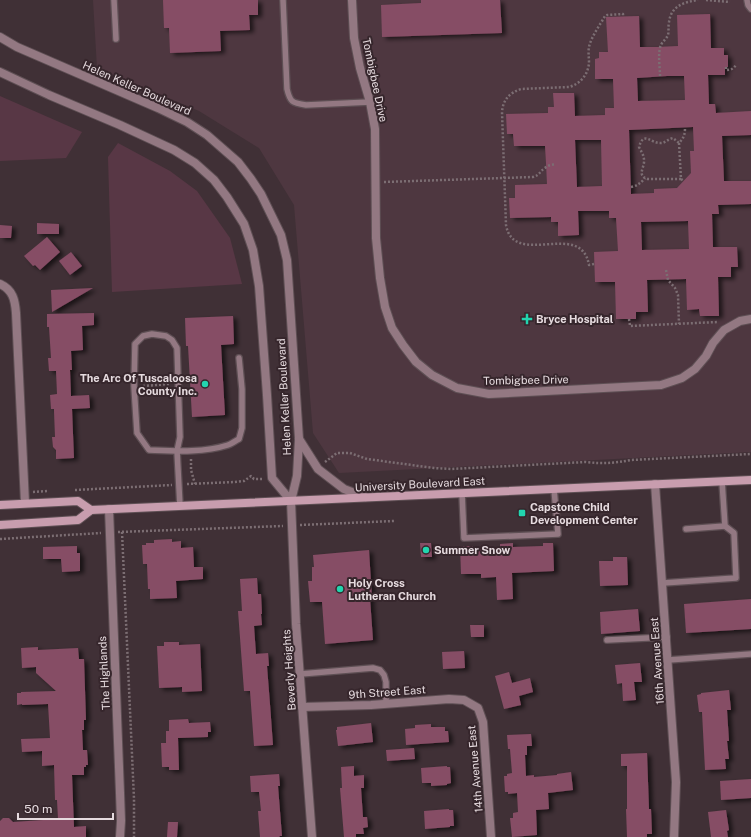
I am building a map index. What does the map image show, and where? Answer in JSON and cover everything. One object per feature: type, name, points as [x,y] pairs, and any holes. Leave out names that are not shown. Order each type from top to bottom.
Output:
[{"type":"main road","name":"University Boulevard East","points":[[0,524],[78,520],[90,510],[751,480]]},
{"type":"main road","points":[[0,504],[78,500],[90,510]]},
{"type":"street","name":"Tombigbee Drive","points":[[352,0],[354,38],[375,129],[376,238],[380,278],[385,307],[392,328],[403,345],[416,362],[432,375],[457,388],[489,394],[661,385],[682,378],[695,369],[724,330],[740,321],[751,319]]},
{"type":"street","name":"Helen Keller Boulevard","points":[[0,37],[18,47],[187,122],[222,147],[238,162],[251,178],[261,194],[281,235],[287,260],[299,439],[297,476],[291,501]]},
{"type":"street","name":"Helen Keller Boulevard","points":[[0,72],[174,150],[195,163],[214,180],[227,197],[244,224],[253,250],[259,286],[272,478]]},
{"type":"street","points":[[0,284],[5,286],[15,299],[23,435],[25,503]]},
{"type":"street","points":[[299,439],[318,469],[344,489],[366,497]]},
{"type":"street","points":[[272,478],[291,501]]},
{"type":"street","name":"16th Avenue East","points":[[656,484],[676,782],[674,837]]},
{"type":"street","name":"Beverly Heights","points":[[291,501],[296,624],[312,837]]},
{"type":"street","name":"The Highlands","points":[[109,509],[121,821],[120,837]]},
{"type":"street","name":"9th Street East","points":[[302,707],[449,699],[464,700],[471,704]]},
{"type":"street","name":"14th Avenue East","points":[[471,704],[478,708],[483,722],[491,837]]},
{"type":"lane","points":[[114,0],[116,39]]},
{"type":"lane","points":[[283,0],[287,89],[289,99],[297,104],[306,105],[370,102]]},
{"type":"lane","points":[[747,0],[751,9]]},
{"type":"lane","points":[[180,506],[177,451],[180,437],[177,348],[172,340],[166,336],[152,334],[143,336],[134,344],[134,386],[137,433],[149,450],[177,451],[202,450],[228,445],[239,439],[242,428],[242,390],[239,358]]},
{"type":"lane","points":[[722,481],[725,526]]},
{"type":"lane","points":[[462,493],[464,538],[558,534],[554,489]]},
{"type":"lane","points":[[662,583],[736,578],[734,533],[725,526],[686,529]]},
{"type":"lane","points":[[607,640],[666,637]]},
{"type":"lane","points":[[668,660],[751,654]]},
{"type":"lane","points":[[300,674],[373,668],[380,670],[386,682],[386,703]]},
{"type":"path","points":[[660,76],[660,49],[662,42],[667,38],[669,33],[670,15],[674,9],[682,4],[698,0]]},
{"type":"path","points":[[706,0],[730,2]]},
{"type":"path","points":[[594,264],[589,265],[586,255],[582,249],[576,246],[563,244],[526,245],[514,240],[508,231],[506,225],[502,112],[503,105],[509,95],[514,91],[521,89],[569,87],[581,81],[588,70],[588,48],[605,16],[622,14],[623,17]]},
{"type":"path","points":[[726,67],[726,70],[730,70],[736,65]]},
{"type":"path","points":[[679,143],[685,134],[685,128]]},
{"type":"path","points":[[681,178],[648,179],[642,176],[641,172],[644,158],[639,147],[642,140],[645,138],[654,142],[662,143],[673,138],[679,143],[681,178],[684,181]]},
{"type":"path","points":[[375,182],[537,176],[545,167],[555,164]]},
{"type":"path","points":[[631,187],[638,185],[645,178]]},
{"type":"path","points":[[666,270],[668,280],[675,288],[678,295],[679,324]]},
{"type":"path","points":[[629,319],[630,326],[740,321]]},
{"type":"path","points":[[134,386],[178,384]]},
{"type":"path","points":[[318,469],[328,459],[337,453],[350,453],[367,459],[451,469],[586,462],[601,464],[631,460],[751,454]]},
{"type":"path","points":[[71,490],[234,482],[244,481],[251,476],[254,479],[272,478]]},
{"type":"path","points":[[25,492],[56,491]]},
{"type":"path","points":[[0,539],[122,532],[394,521]]},
{"type":"path","points":[[122,532],[134,837]]},
{"type":"shaded area","name":"Bryce Hospital","points":[[93,0],[751,0],[751,452],[339,473],[313,433],[294,205],[259,148],[199,111],[97,68]]},
{"type":"shaded area","points":[[0,96],[82,132],[66,158],[0,161]]},
{"type":"shaded area","points":[[118,143],[170,171],[197,191],[230,238],[242,284],[112,292],[108,157]]},
{"type":"building","points":[[163,0],[258,0],[258,15],[249,15],[250,30],[220,31],[221,51],[170,53],[169,28],[164,28]]},
{"type":"building","points":[[421,0],[500,0],[502,33],[382,37],[381,5],[421,3]]},
{"type":"building","points":[[710,14],[711,48],[724,48],[724,55],[728,55],[728,67],[725,67],[725,75],[708,75],[709,104],[715,104],[716,113],[751,111],[751,135],[722,136],[724,181],[751,181],[751,204],[718,205],[719,214],[712,214],[713,247],[737,247],[738,267],[731,267],[731,277],[718,277],[719,316],[700,316],[699,309],[687,310],[686,279],[647,280],[648,312],[636,312],[636,319],[616,319],[615,282],[595,282],[594,252],[618,251],[616,218],[609,218],[609,211],[578,211],[579,235],[558,236],[558,222],[551,222],[551,217],[510,218],[509,198],[515,198],[515,185],[547,184],[545,146],[514,146],[513,134],[507,134],[506,114],[548,113],[548,107],[554,107],[553,93],[574,93],[575,116],[605,115],[605,108],[614,108],[613,79],[595,79],[595,59],[599,58],[599,52],[608,52],[606,17],[639,16],[640,47],[657,47],[678,46],[677,15]],"holes":[[[684,76],[685,100],[638,101],[637,78]],[[693,127],[694,151],[690,151],[691,173],[677,188],[654,189],[654,193],[631,194],[629,130]],[[575,140],[601,140],[602,186],[577,187]],[[688,221],[689,249],[642,250],[641,222]]]},
{"type":"building","points":[[37,223],[59,224],[59,234],[37,234]]},
{"type":"building","points":[[0,225],[12,226],[11,238],[0,238]]},
{"type":"building","points":[[47,237],[60,252],[40,270],[35,265],[33,266],[24,256]]},
{"type":"building","points":[[71,252],[82,266],[70,275],[59,261]]},
{"type":"building","points":[[93,288],[52,312],[51,290]]},
{"type":"building","points":[[94,313],[94,325],[82,326],[83,350],[71,351],[72,370],[70,370],[71,396],[89,395],[90,408],[72,409],[74,458],[56,459],[56,450],[53,447],[52,437],[55,437],[54,409],[51,409],[50,395],[57,394],[56,371],[49,371],[48,358],[51,358],[47,314]]},
{"type":"building","points":[[233,316],[234,344],[221,345],[225,415],[192,417],[185,318]]},
{"type":"building","points":[[172,539],[172,542],[181,541],[181,548],[193,547],[194,567],[203,567],[203,579],[176,581],[177,598],[150,599],[147,564],[143,564],[142,545],[146,545],[146,543],[154,543],[154,540]]},
{"type":"building","name":"Summer Snow","points":[[420,543],[431,543],[432,557],[421,557]]},
{"type":"building","points":[[513,543],[513,547],[543,546],[543,543],[553,543],[554,571],[512,573],[513,599],[497,600],[496,577],[481,578],[481,574],[461,574],[460,546],[473,546],[473,549],[500,548],[500,544]]},
{"type":"building","points":[[77,546],[77,553],[80,553],[80,571],[62,572],[61,559],[43,559],[43,547]]},
{"type":"building","name":"Holy Cross Lutheran Church","points":[[369,550],[373,640],[325,644],[322,602],[310,602],[308,581],[312,581],[312,567],[314,567],[313,555]]},
{"type":"building","points":[[613,557],[627,557],[628,585],[600,586],[599,561],[613,561]]},
{"type":"building","points":[[257,578],[258,594],[261,594],[262,625],[254,626],[256,654],[268,653],[269,666],[267,666],[273,745],[254,746],[250,691],[244,691],[238,611],[242,611],[240,579]]},
{"type":"building","points":[[751,599],[751,629],[686,633],[684,604]]},
{"type":"building","points":[[638,609],[640,631],[601,634],[600,612]]},
{"type":"building","points":[[470,625],[484,625],[484,637],[471,637]]},
{"type":"building","points":[[164,642],[179,642],[179,645],[200,644],[202,691],[182,692],[182,687],[159,688],[157,646],[164,646]]},
{"type":"building","points":[[38,647],[38,650],[78,648],[79,659],[84,659],[86,720],[84,720],[84,730],[82,730],[83,750],[87,750],[88,765],[84,767],[84,775],[72,775],[74,827],[86,826],[86,837],[0,837],[0,821],[3,818],[9,818],[13,822],[58,819],[57,800],[55,800],[54,765],[42,766],[42,751],[22,752],[21,739],[50,738],[48,704],[17,705],[17,693],[56,691],[36,673],[36,667],[22,668],[21,648]]},
{"type":"building","points":[[464,651],[465,668],[443,669],[442,652]]},
{"type":"building","points":[[640,663],[642,682],[634,682],[636,700],[623,701],[622,683],[617,684],[615,665]]},
{"type":"building","points":[[509,672],[512,683],[530,678],[533,692],[519,696],[521,705],[504,709],[495,676]]},
{"type":"building","points":[[729,690],[731,710],[727,710],[729,741],[727,741],[729,759],[725,759],[726,769],[705,770],[702,712],[699,712],[697,695],[701,693]]},
{"type":"building","points":[[188,719],[189,723],[210,722],[211,732],[208,732],[208,737],[178,738],[179,770],[169,770],[169,767],[162,767],[161,743],[166,743],[166,731],[169,731],[169,720]]},
{"type":"building","points":[[371,723],[373,742],[338,746],[337,727]]},
{"type":"building","points":[[431,724],[431,727],[445,727],[445,731],[448,731],[449,742],[406,745],[405,729],[415,728],[415,725]]},
{"type":"building","points":[[531,734],[532,746],[527,746],[527,755],[525,755],[526,776],[534,775],[534,777],[557,775],[571,772],[573,790],[548,793],[549,809],[536,810],[537,835],[512,837],[510,818],[513,818],[513,813],[518,812],[517,793],[508,794],[508,792],[505,792],[504,776],[512,773],[507,735]]},
{"type":"building","points":[[414,748],[415,759],[387,761],[386,750]]},
{"type":"building","points":[[647,753],[649,809],[651,809],[652,834],[647,834],[647,837],[627,837],[627,766],[621,766],[621,754]]},
{"type":"building","points":[[354,766],[354,776],[364,775],[364,788],[361,788],[363,817],[367,817],[368,827],[363,828],[364,834],[356,834],[356,837],[344,837],[340,788],[342,788],[341,767]]},
{"type":"building","points":[[450,767],[451,783],[447,785],[431,786],[431,783],[422,783],[421,768]]},
{"type":"building","points":[[279,774],[280,786],[278,786],[282,836],[260,837],[258,811],[261,811],[259,792],[251,792],[250,776]]},
{"type":"building","points":[[751,779],[751,798],[721,800],[720,781]]},
{"type":"building","points":[[453,810],[454,826],[425,829],[424,811]]},
{"type":"building","points":[[726,810],[729,830],[727,831],[728,837],[711,837],[708,812]]},
{"type":"building","points":[[168,822],[178,822],[177,837],[167,837]]},
{"type":"place","name":"Bryce Hospital","points":[[527,319]]},
{"type":"place","name":"The Arc Of Tuscaloosa County Inc.","points":[[205,384]]},
{"type":"place","name":"Capstone Child Development Center","points":[[522,513]]},
{"type":"place","name":"Summer Snow","points":[[426,550]]},
{"type":"place","name":"Holy Cross Lutheran Church","points":[[340,589]]}]
